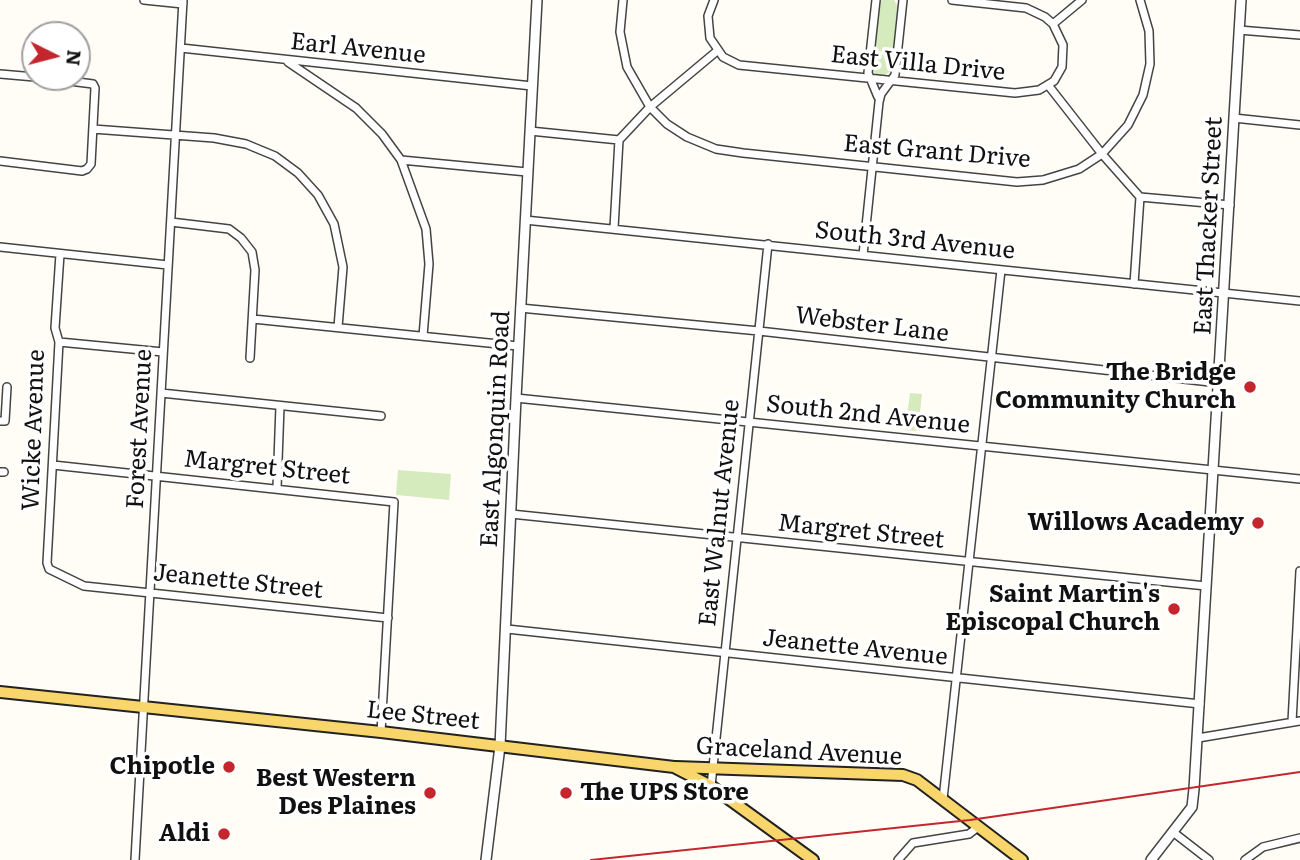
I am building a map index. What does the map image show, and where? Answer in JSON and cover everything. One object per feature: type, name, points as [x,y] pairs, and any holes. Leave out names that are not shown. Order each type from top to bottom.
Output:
[{"type":"main road","name":"Lee Street","points":[[0,692],[674,766],[711,786],[813,860]]},
{"type":"main road","name":"Graceland Avenue","points":[[674,766],[894,774],[916,780],[1022,860]]},
{"type":"street","points":[[144,0],[183,2]]},
{"type":"street","name":"East Algonquin Road","points":[[486,860],[500,746],[537,0]]},
{"type":"street","name":"East Grant Drive","points":[[623,0],[621,32],[627,66],[650,107],[667,124],[687,137],[716,149],[980,180],[1029,182],[1062,176],[1079,169],[1102,154],[1128,125],[1137,110],[1150,64],[1149,32],[1140,0]]},
{"type":"street","points":[[614,228],[620,140],[650,107],[717,51],[708,27],[708,16],[714,0]]},
{"type":"street","points":[[876,0],[868,73],[878,93],[879,102]]},
{"type":"street","points":[[863,255],[879,102],[881,94],[895,75],[903,0]]},
{"type":"street","points":[[952,0],[1026,8],[1036,11],[1053,24],[1060,34],[1064,56],[1059,74],[1048,85],[1140,197],[1230,205]]},
{"type":"street","points":[[1053,24],[1082,0]]},
{"type":"street","name":"East Thacker Street","points":[[1150,860],[1192,807],[1199,738],[1241,0]]},
{"type":"street","name":"Forest Avenue","points":[[135,860],[183,2]]},
{"type":"street","points":[[1239,30],[1300,35]]},
{"type":"street","name":"Earl Avenue","points":[[181,48],[532,86]]},
{"type":"street","name":"East Villa Drive","points":[[717,51],[731,62],[749,67],[892,82],[1015,93],[1032,92],[1048,85]]},
{"type":"street","points":[[285,60],[356,108],[382,134],[401,160],[426,229],[429,264],[423,336]]},
{"type":"street","points":[[0,74],[21,76]]},
{"type":"street","points":[[0,162],[87,169],[91,163],[95,88],[91,84]]},
{"type":"street","points":[[1234,118],[1300,125]]},
{"type":"street","points":[[93,129],[176,135],[246,144],[275,156],[298,173],[318,195],[334,224],[343,267],[338,327]]},
{"type":"street","points":[[530,131],[620,140]]},
{"type":"street","points":[[401,160],[527,172]]},
{"type":"street","points":[[1134,284],[1140,197]]},
{"type":"street","name":"South 3rd Avenue","points":[[525,220],[1300,301]]},
{"type":"street","points":[[171,222],[229,229],[246,243],[254,262],[250,358]]},
{"type":"street","name":"East Walnut Avenue","points":[[711,786],[768,244]]},
{"type":"street","points":[[0,247],[168,265]]},
{"type":"street","name":"Wicke Avenue","points":[[60,254],[55,328],[59,342],[47,563],[53,573],[84,586]]},
{"type":"street","points":[[943,799],[1001,270]]},
{"type":"street","name":"Webster Lane","points":[[520,309],[759,331],[1219,383]]},
{"type":"street","points":[[253,318],[518,346]]},
{"type":"street","points":[[59,342],[163,352]]},
{"type":"street","points":[[3,421],[7,387]]},
{"type":"street","points":[[161,393],[381,416]]},
{"type":"street","name":"South 2nd Avenue","points":[[516,398],[1300,479]]},
{"type":"street","points":[[277,488],[281,406]]},
{"type":"street","name":"Margret Street","points":[[53,465],[394,502],[388,618]]},
{"type":"street","name":"Margret Street","points":[[511,514],[1206,586]]},
{"type":"street","points":[[1199,738],[1296,722],[1300,570]]},
{"type":"street","name":"Jeanette Street","points":[[84,586],[388,618]]},
{"type":"street","points":[[381,732],[388,618]]},
{"type":"street","name":"Jeanette Avenue","points":[[506,629],[1200,704]]},
{"type":"street","points":[[898,860],[914,843],[969,834],[978,827]]},
{"type":"street","points":[[1173,832],[1209,860]]},
{"type":"street","points":[[1245,860],[1263,847],[1300,838]]},
{"type":"green space","points":[[882,0],[894,0],[898,7],[891,71],[883,76],[875,74],[871,68],[879,3]]},
{"type":"green space","points":[[910,393],[922,394],[918,431],[905,430]]},
{"type":"green space","points":[[398,470],[451,474],[449,500],[396,495]]},
{"type":"railway","points":[[591,860],[970,820],[1300,772]]},
{"type":"place","name":"The Bridge Community Church","points":[[1250,387]]},
{"type":"place","name":"Willows Academy","points":[[1258,523]]},
{"type":"place","name":"Saint Martin's Episcopal Church","points":[[1174,609]]},
{"type":"place","name":"Chipotle","points":[[229,767]]},
{"type":"place","name":"Best Western Des Plaines","points":[[430,793]]},
{"type":"place","name":"The UPS Store","points":[[566,793]]},
{"type":"place","name":"Aldi","points":[[224,834]]}]
